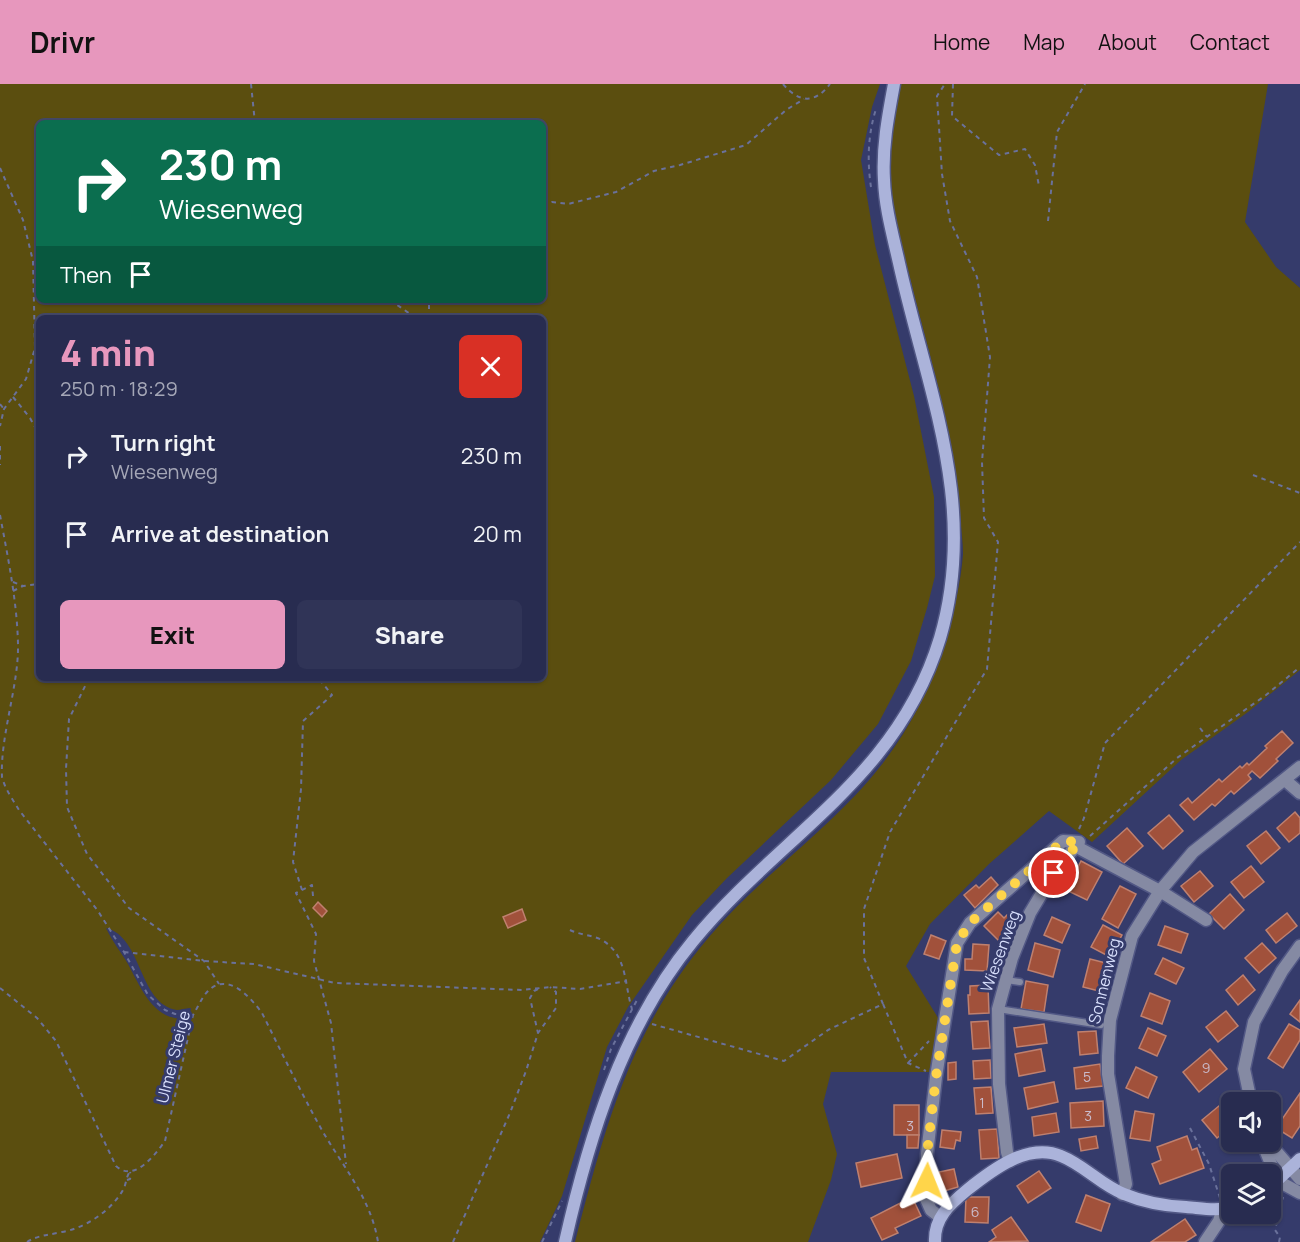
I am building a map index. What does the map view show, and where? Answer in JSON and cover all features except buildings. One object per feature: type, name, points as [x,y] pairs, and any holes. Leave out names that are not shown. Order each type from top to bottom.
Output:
[{"type":"street","points":[[564,1242],[596,1128],[624,1054],[640,1021],[674,966],[694,940],[744,886],[836,801],[887,745],[910,709],[926,677],[940,636],[949,594],[954,552],[953,507],[939,415],[908,301],[884,183],[883,153],[886,121],[894,84]]},
{"type":"street","name":"Sonnenweg","points":[[1122,1194],[1125,1184],[1108,1074],[1110,1020],[1132,936],[1160,891],[1193,852],[1300,767]]},
{"type":"street","points":[[1285,780],[1300,793]]},
{"type":"street","points":[[940,1217],[931,1210],[926,1199],[927,1154],[936,1077],[957,943],[970,923],[1063,841],[1076,843],[1206,920]]},
{"type":"street","name":"Wiesenweg","points":[[1010,1161],[999,1084],[998,1009],[1030,914],[1054,873],[1076,843]]},
{"type":"street","points":[[1249,1092],[1244,1069],[1254,1023],[1282,971],[1300,946]]},
{"type":"street","points":[[935,1242],[934,1231],[940,1217],[950,1204],[979,1181],[1010,1161],[1027,1154],[1046,1152],[1061,1155],[1122,1194],[1172,1207],[1221,1208]]},
{"type":"street","points":[[1277,1152],[1300,1179]]},
{"type":"street","points":[[1281,1181],[1300,1159]]},
{"type":"street","points":[[1281,1185],[1300,1193]]},
{"type":"street","points":[[1205,1241],[1221,1218]]},
{"type":"lane","points":[[1006,980],[1020,982]]},
{"type":"lane","points":[[998,1009],[1101,1025]]},
{"type":"path","points":[[251,84],[255,120]]},
{"type":"path","points":[[783,84],[794,95],[804,99]]},
{"type":"path","points":[[546,203],[568,204],[616,192],[654,171],[746,145],[786,110],[804,99],[822,94],[830,84]]},
{"type":"path","points":[[953,84],[952,116],[999,155],[1025,149],[1035,165],[1039,186]]},
{"type":"path","points":[[1048,221],[1057,132],[1085,84]]},
{"type":"path","points":[[873,194],[868,161],[873,120],[879,102]]},
{"type":"path","points":[[0,168],[23,220],[33,261],[36,327]]},
{"type":"path","points":[[394,303],[412,315]]},
{"type":"path","points":[[0,426],[4,409],[26,379],[36,352]]},
{"type":"path","points":[[13,397],[36,429]]},
{"type":"path","points":[[0,404],[4,409]]},
{"type":"path","points":[[0,447],[0,465]]},
{"type":"path","points":[[1253,476],[1300,493]]},
{"type":"path","points":[[0,515],[12,582],[18,645],[2,754],[2,778],[19,810],[91,903],[124,952],[144,989],[165,1010],[175,1014],[193,1015]]},
{"type":"path","points":[[1084,818],[1105,743],[1300,542]]},
{"type":"path","points":[[12,582],[23,586]]},
{"type":"path","points":[[13,591],[23,586],[36,584]]},
{"type":"path","points":[[1076,843],[1093,835],[1177,758],[1266,695],[1300,667]]},
{"type":"path","points":[[88,681],[69,718],[66,769],[67,807],[87,854],[129,908],[204,961],[219,985],[236,986],[253,1000],[262,1013],[323,1132],[365,1199],[378,1242]]},
{"type":"path","points":[[302,890],[293,862],[301,789],[303,721],[332,695],[321,681]]},
{"type":"path","points":[[1200,728],[1207,737]]},
{"type":"path","points":[[313,896],[312,885],[296,894],[316,934],[315,961],[318,980],[331,1023],[346,1166]]},
{"type":"path","points":[[570,930],[579,934],[591,935],[611,948],[624,967],[631,1008],[640,1021],[784,1061],[828,1030],[883,1004],[908,1063],[936,1077]]},
{"type":"path","points":[[124,952],[255,964],[318,980],[354,984],[522,990],[541,987],[580,989],[627,981]]},
{"type":"path","name":"Ulmer Steige","points":[[130,1172],[142,1166],[165,1141],[193,1015],[207,992],[219,985]]},
{"type":"path","points":[[538,1033],[530,998],[534,991],[541,987]]},
{"type":"path","points":[[453,1242],[510,1113],[538,1033],[556,1008],[556,992],[550,987]]},
{"type":"path","points":[[0,988],[37,1018],[52,1035],[116,1166],[122,1172],[130,1172],[113,1204],[84,1225],[64,1232],[36,1236],[27,1242]]},
{"type":"path","points":[[604,1069],[610,1049],[638,999]]},
{"type":"path","points":[[908,1063],[944,1027]]},
{"type":"path","points":[[1190,1128],[1221,1193]]},
{"type":"path","points":[[542,1242],[564,1197]]},
{"type":"path","points":[[1275,1224],[1275,1230],[1280,1237],[1279,1242]]},
{"type":"shaded area","points":[[0,84],[880,84],[872,107],[861,160],[875,245],[914,396],[934,497],[935,576],[927,608],[911,661],[878,724],[831,780],[727,878],[692,915],[628,1007],[607,1047],[562,1196],[540,1242],[0,1242]],"holes":[[[106,928],[118,934],[127,944],[155,996],[164,1005],[177,1010],[191,1008],[189,1019],[177,1019],[158,1010],[144,994]]]},
{"type":"shaded area","points":[[901,84],[1268,84],[1245,222],[1276,267],[1300,288],[1300,670],[1248,712],[1181,760],[1092,842],[1049,811],[989,864],[930,924],[906,966],[940,1021],[929,1072],[831,1072],[823,1104],[837,1154],[831,1180],[808,1242],[575,1242],[610,1119],[640,1044],[659,1008],[682,972],[730,914],[842,809],[883,763],[921,703],[947,637],[961,575],[962,540],[957,485],[947,426],[892,206],[890,156]]},
{"type":"route","points":[[927,1181],[927,1154],[936,1077],[957,943],[970,923],[1063,841],[1079,842],[1054,873]]}]
